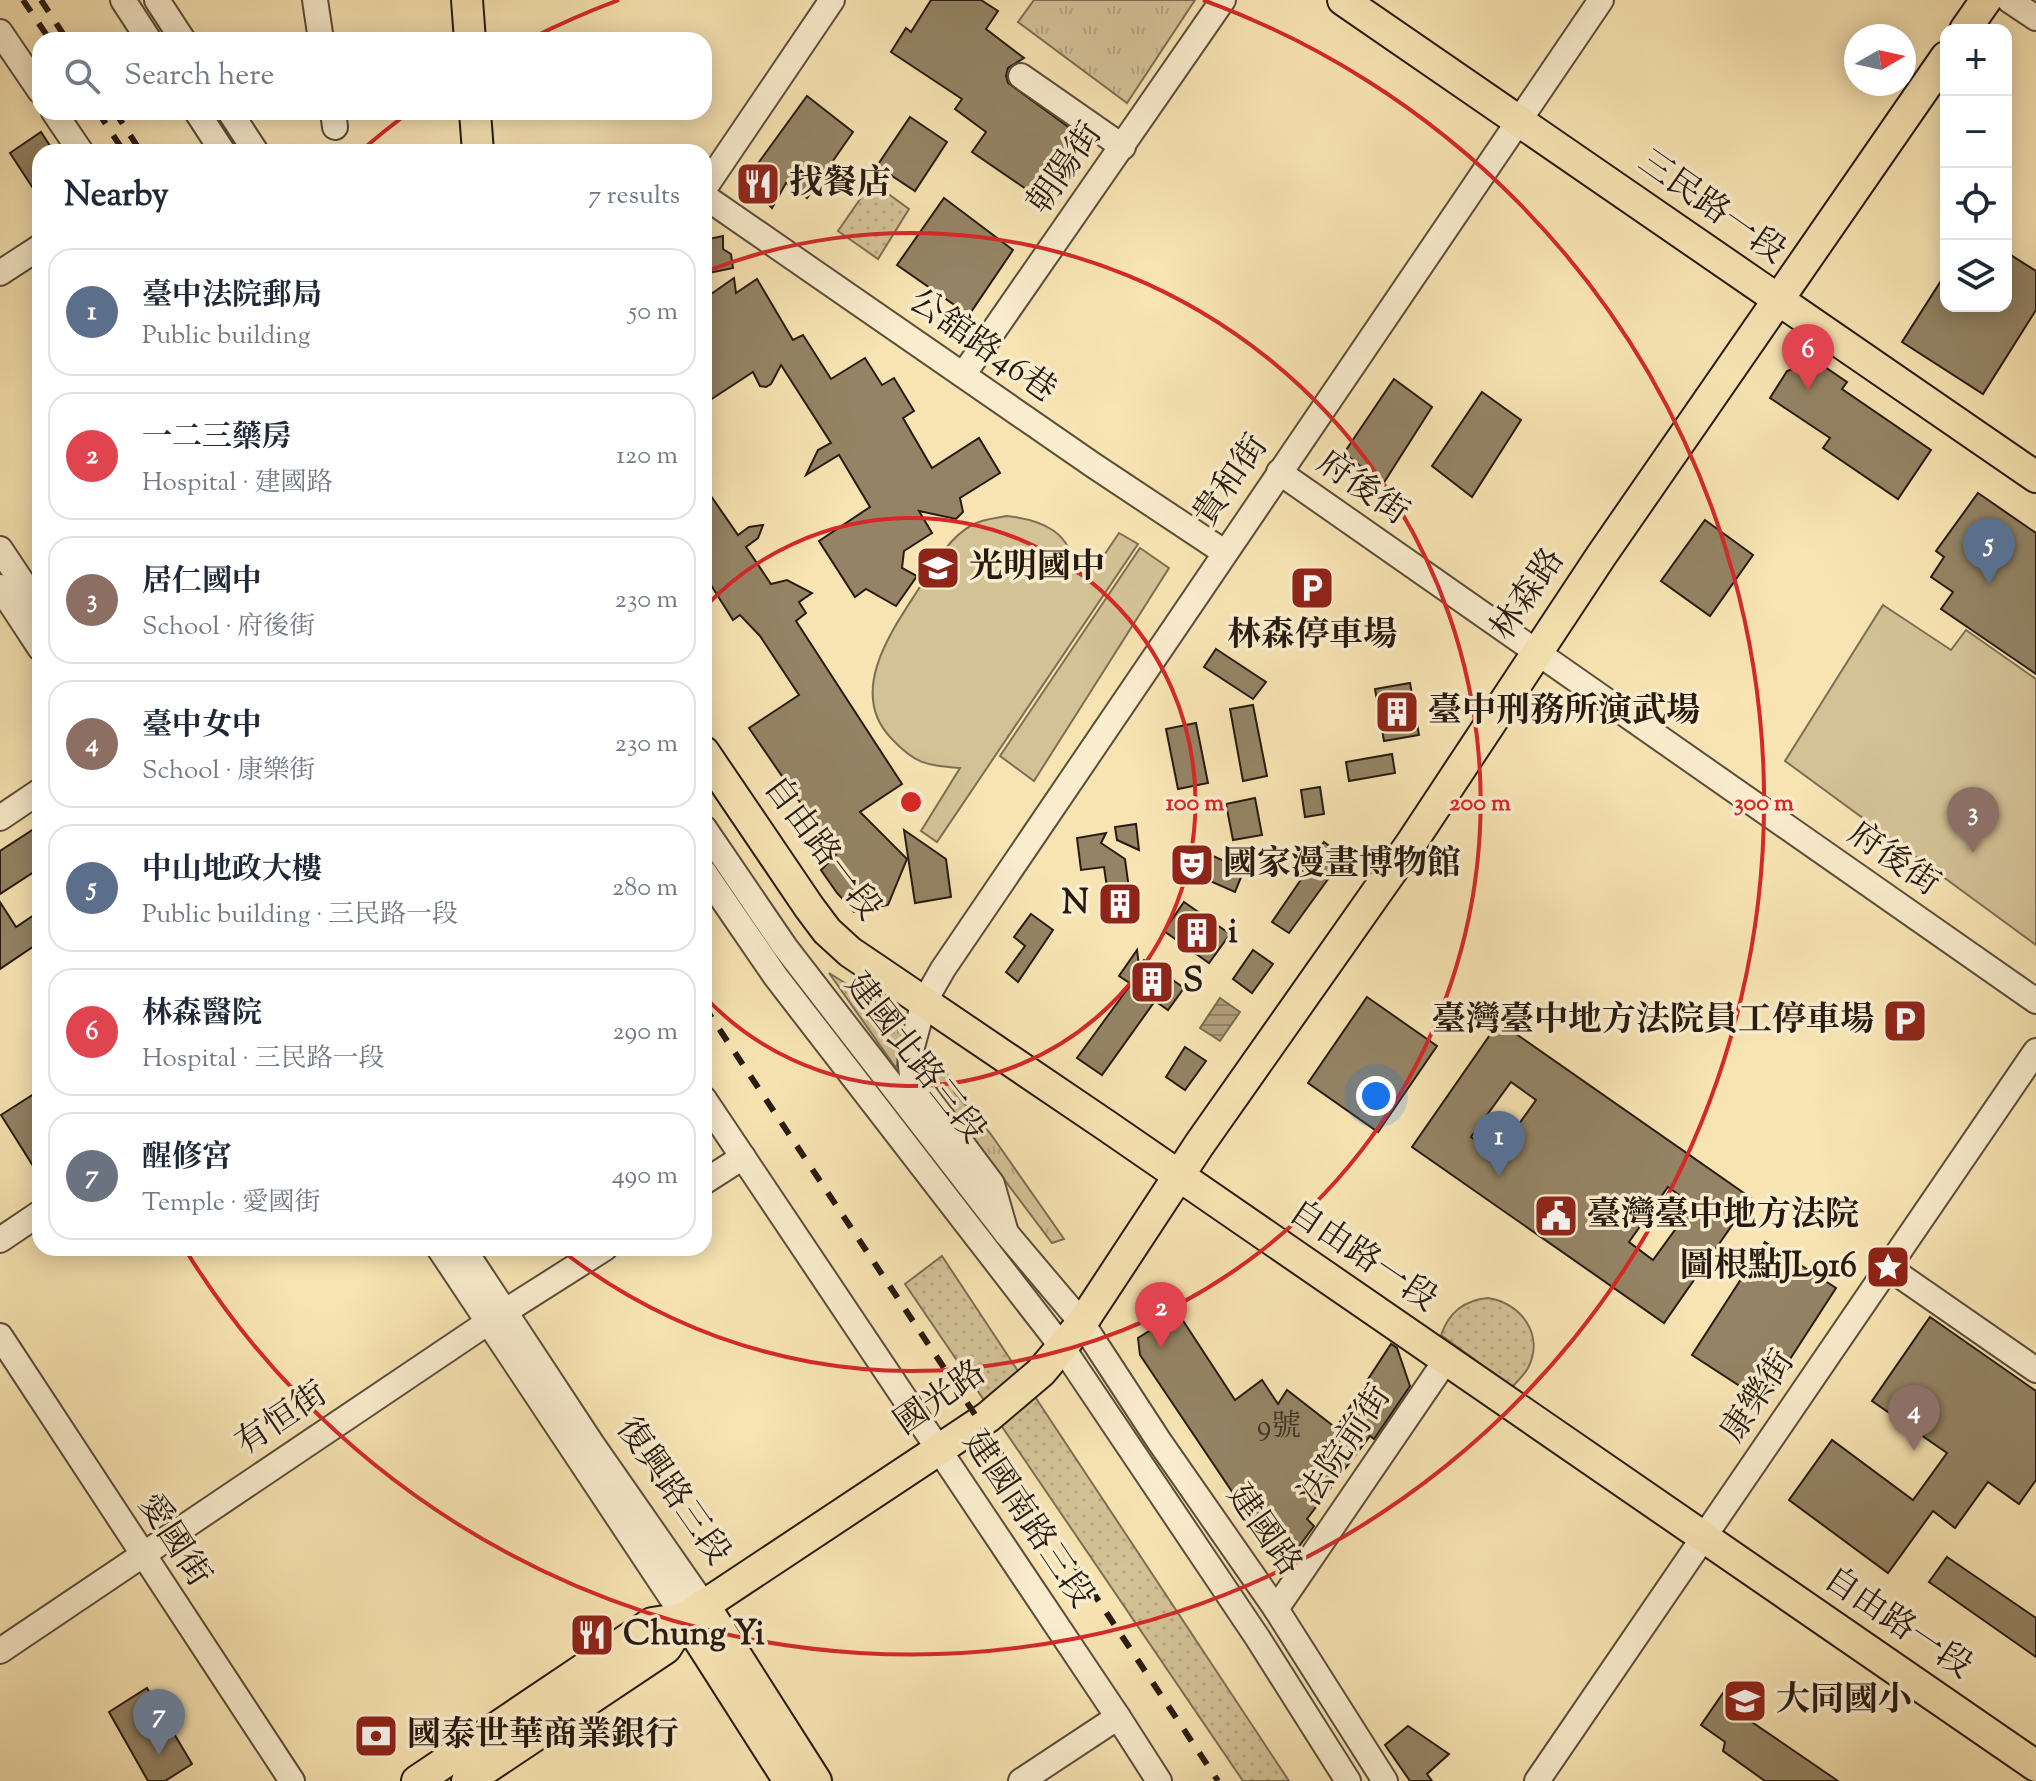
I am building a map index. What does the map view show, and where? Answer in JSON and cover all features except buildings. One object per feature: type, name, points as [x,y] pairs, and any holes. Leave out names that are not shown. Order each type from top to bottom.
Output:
[{"type":"main road","points":[[467,0],[469,32]]},
{"type":"main road","name":"三民路一段","points":[[1343,0],[2036,477]]},
{"type":"main road","points":[[1969,24],[1986,0]]},
{"type":"main road","name":"林森路","points":[[1178,1177],[1410,845],[1776,299],[1940,66]]},
{"type":"main road","points":[[476,120],[477,144]]},
{"type":"main road","name":"自由路一段","points":[[712,764],[827,931],[850,952],[2036,1766]]},
{"type":"main road","name":"國光路","points":[[467,1781],[666,1648],[694,1612],[988,1417],[1041,1372],[1082,1323],[1178,1177]]},
{"type":"main road","name":"國光路","points":[[417,1781],[652,1623],[694,1612]]},
{"type":"main road","name":"復興路三段","points":[[694,1612],[789,1781]]},
{"type":"main road","name":"復興路三段","points":[[694,1612],[816,1781]]},
{"type":"street","points":[[123,0],[144,32]]},
{"type":"street","points":[[157,0],[178,32]]},
{"type":"street","points":[[315,0],[320,32]]},
{"type":"street","points":[[712,177],[832,0]]},
{"type":"street","name":"朝陽街","points":[[963,375],[1223,0]]},
{"type":"street","name":"貴和街","points":[[1006,1233],[992,1184],[912,1077],[910,1054],[923,1004],[943,969],[1224,552],[1601,0]]},
{"type":"street","points":[[2009,0],[2036,18]]},
{"type":"street","points":[[0,32],[32,79]]},
{"type":"street","points":[[1021,76],[1123,147]]},
{"type":"street","points":[[59,120],[76,144]]},
{"type":"street","points":[[202,120],[218,144]]},
{"type":"street","points":[[235,120],[251,144]]},
{"type":"street","name":"公舘路46巷","points":[[712,202],[1224,552]]},
{"type":"street","points":[[0,273],[32,252]]},
{"type":"street","name":"府後街","points":[[1279,472],[2036,1001]]},
{"type":"street","points":[[0,549],[32,597]]},
{"type":"street","points":[[0,587],[32,636]]},
{"type":"street","points":[[0,818],[32,796]]},
{"type":"street","name":"建國北路三段","points":[[712,840],[785,947],[1006,1233],[1082,1323]]},
{"type":"street","name":"建國北路三段","points":[[712,884],[776,977],[1062,1347]]},
{"type":"street","name":"康樂街","points":[[1537,1781],[2036,1051]]},
{"type":"street","name":"建國南路三段","points":[[712,1111],[1159,1781]]},
{"type":"street","points":[[712,1177],[743,1157]]},
{"type":"street","points":[[0,1240],[32,1218]]},
{"type":"street","name":"復興路三段","points":[[446,1256],[498,1317]]},
{"type":"street","name":"復興路三段","points":[[467,1256],[498,1317],[694,1612]]},
{"type":"street","name":"有恒街","points":[[0,1651],[593,1256]]},
{"type":"street","points":[[1889,1268],[2036,1370]]},
{"type":"street","name":"建國路","points":[[1082,1323],[1159,1441],[1276,1609],[1385,1781]]},
{"type":"street","name":"愛國街","points":[[0,1336],[292,1781]]},
{"type":"street","name":"建國路","points":[[1062,1347],[1257,1637],[1348,1781]]},
{"type":"street","name":"法院前街","points":[[1276,1609],[1446,1360]]},
{"type":"street","points":[[1021,1781],[1118,1717]]},
{"type":"green space","points":[[1034,0],[1195,0],[1127,103],[1018,22]]},
{"type":"green space","points":[[872,182],[909,209],[878,259],[838,231]]},
{"type":"green space","points":[[1007,516],[1032,521],[1053,530],[1068,547],[1074,572],[1088,579],[1119,533],[1138,544],[937,842],[921,831],[960,768],[921,762],[899,747],[879,720],[873,702],[873,683],[878,663],[896,625],[948,545],[976,523]]},
{"type":"green space","points":[[1140,548],[1169,568],[1034,781],[1000,756]]},
{"type":"green space","points":[[1883,605],[1951,650],[1966,630],[2036,679],[2036,945],[1785,761]]},
{"type":"green space","points":[[829,973],[896,1015],[906,1031],[896,1068]]},
{"type":"green space","points":[[922,1048],[944,1066],[955,1093],[990,1133],[1064,1239],[1052,1243],[924,1073]]},
{"type":"green space","points":[[942,1256],[1289,1781],[1243,1781],[905,1284]]},
{"type":"green space","points":[[1488,1298],[1511,1306],[1527,1322],[1532,1333],[1533,1356],[1526,1371],[1512,1387],[1441,1335],[1458,1309],[1472,1301]]},
{"type":"shaded area","points":[[1220,998],[1240,1012],[1220,1041],[1200,1028]]},
{"type":"railway","points":[[23,0],[45,32]]},
{"type":"railway","points":[[41,0],[62,32]]},
{"type":"railway","points":[[103,120],[119,144]]},
{"type":"railway","points":[[120,120],[136,144]]},
{"type":"railway","points":[[712,1018],[1218,1781]]},
{"type":"place","name":"找餐店","points":[[758,184]]},
{"type":"place","name":"林森醫院","points":[[1808,390]]},
{"type":"place","name":"光明國中","points":[[938,568]]},
{"type":"place","name":"中山地政大樓","points":[[1989,584]]},
{"type":"place","name":"林森停車場","points":[[1312,588]]},
{"type":"place","name":"臺中刑務所演武場","points":[[1397,712]]},
{"type":"place","name":"居仁國中","points":[[1973,853]]},
{"type":"place","name":"國家漫畫博物館","points":[[1192,865]]},
{"type":"place","name":"N","points":[[1120,904]]},
{"type":"place","name":"i","points":[[1197,933]]},
{"type":"place","name":"S","points":[[1152,982]]},
{"type":"place","name":"臺灣臺中地方法院員工停車場","points":[[1905,1021]]},
{"type":"place","name":"臺中法院郵局","points":[[1499,1177]]},
{"type":"place","name":"臺灣臺中地方法院","points":[[1556,1216]]},
{"type":"place","name":"圖根點JL916","points":[[1888,1267]]},
{"type":"place","name":"一二三藥房","points":[[1161,1348]]},
{"type":"place","name":"臺中女中","points":[[1914,1451]]},
{"type":"place","name":"Chung Yi","points":[[592,1635]]},
{"type":"place","name":"大同國小","points":[[1745,1701]]},
{"type":"place","name":"國泰世華商業銀行","points":[[376,1736]]},
{"type":"place","name":"醒修宮","points":[[159,1755]]}]
